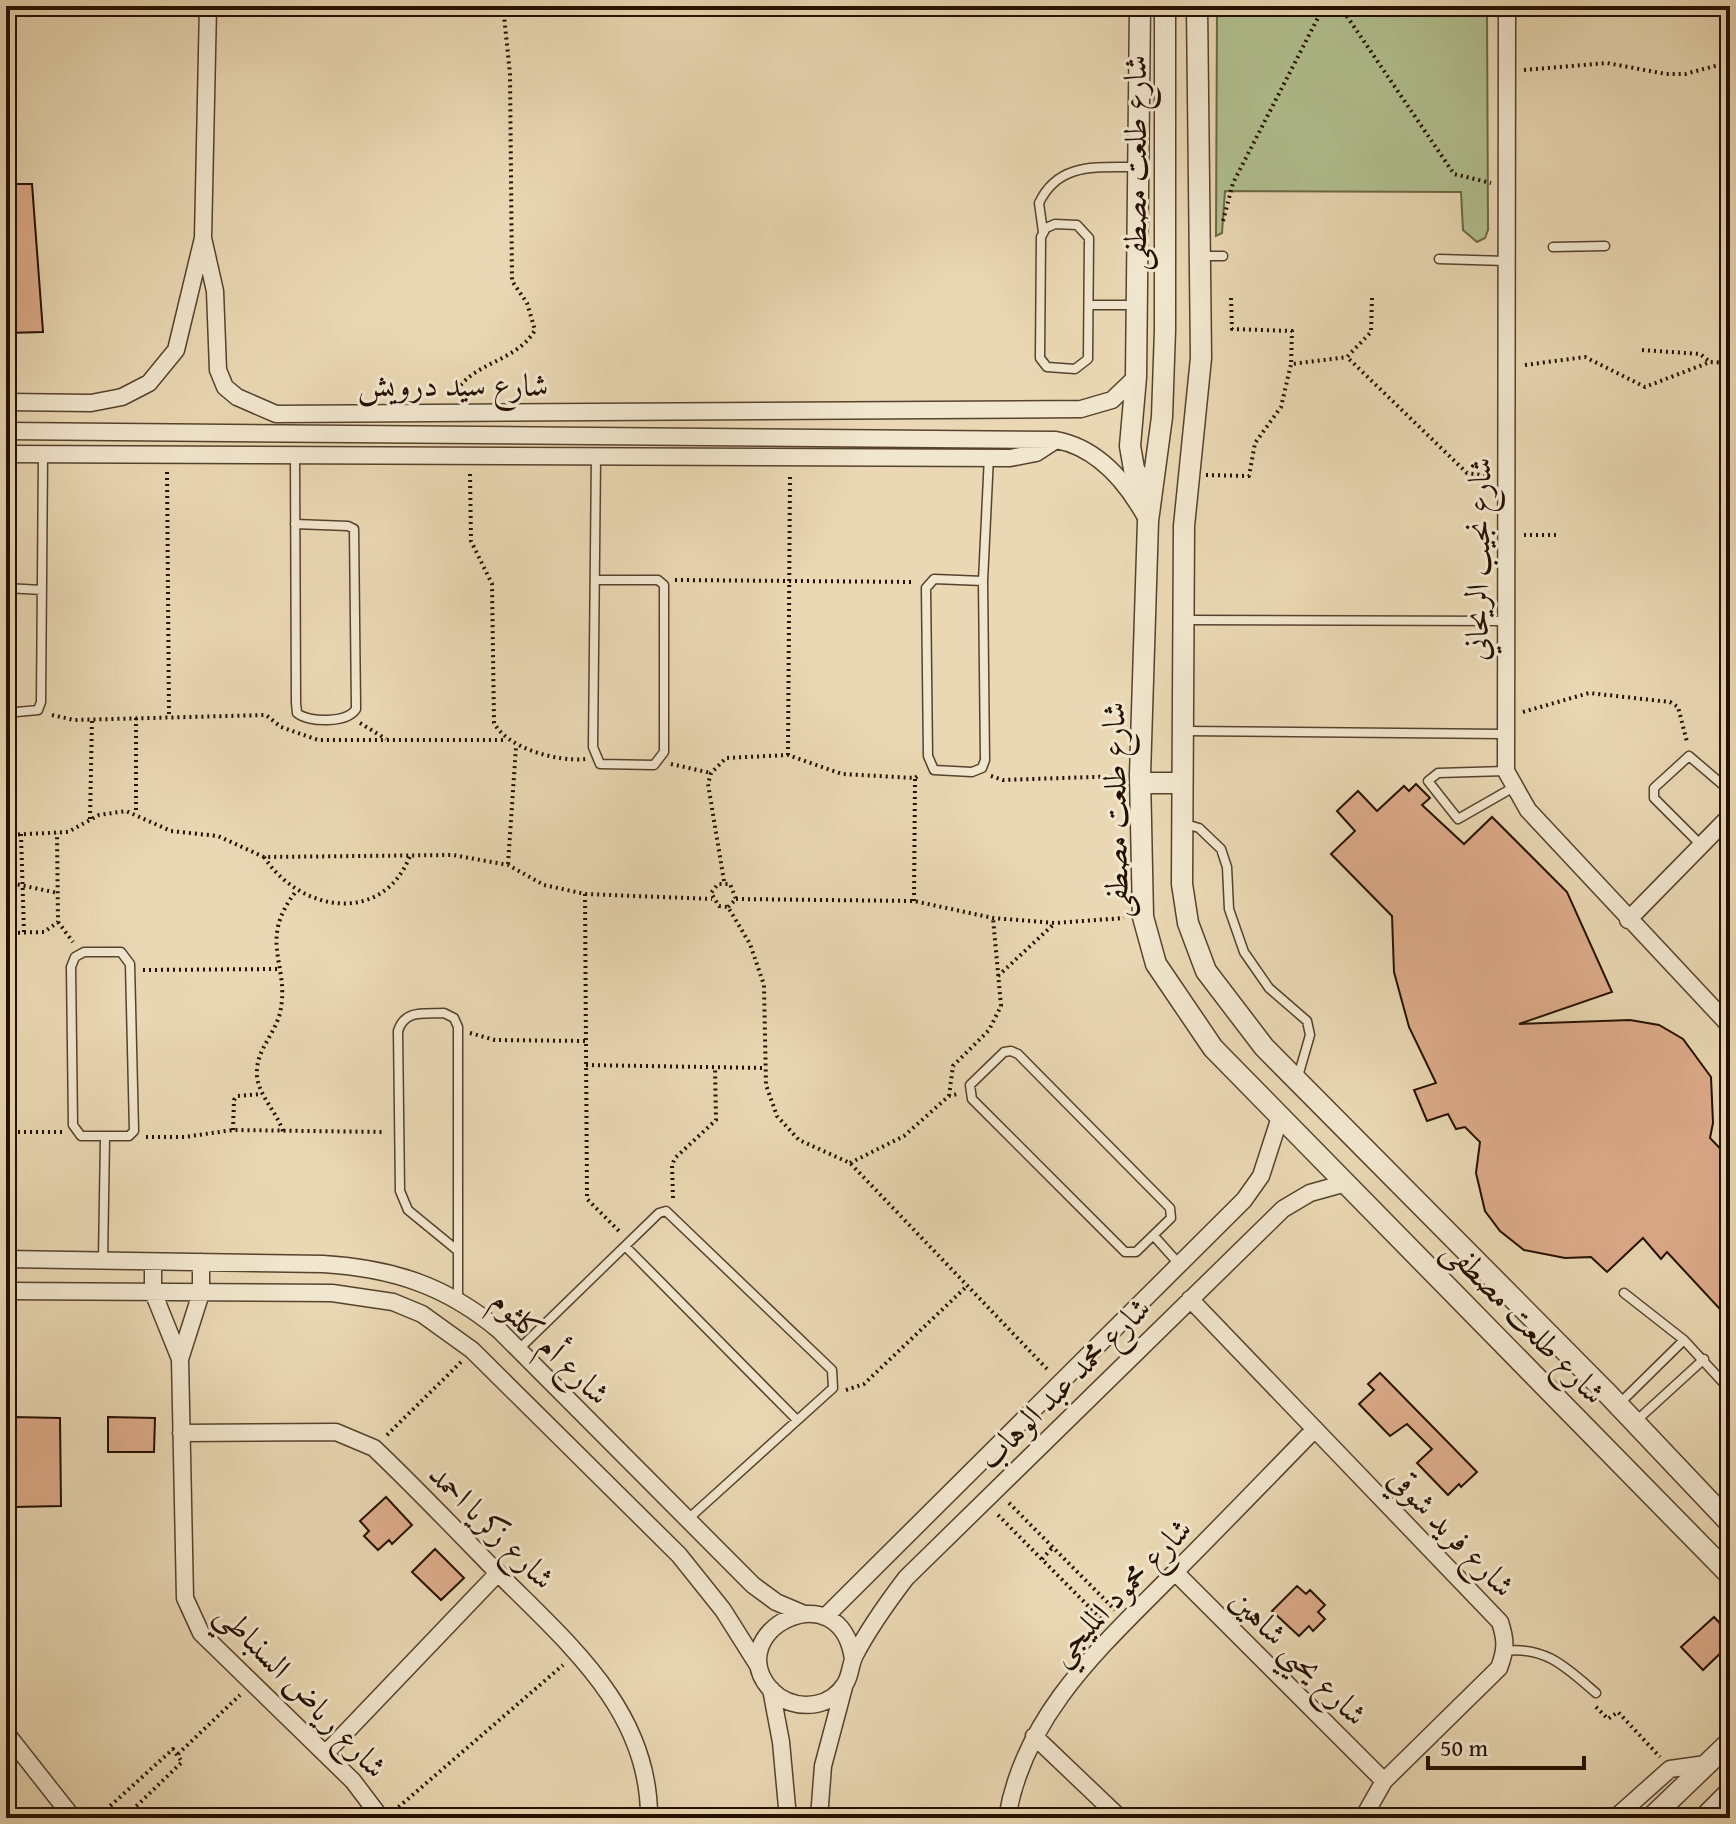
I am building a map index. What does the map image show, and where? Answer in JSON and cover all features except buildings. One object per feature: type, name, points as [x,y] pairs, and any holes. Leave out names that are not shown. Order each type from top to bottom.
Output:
[{"type":"street","points":[[6,402],[107,401],[149,383],[170,361],[182,337],[192,272],[203,238],[208,6]]},
{"type":"street","points":[[1140,6],[1136,377],[1131,458],[1138,480],[1151,499]]},
{"type":"street","name":"شارع طلعت مصطفى","points":[[1165,6],[1162,417],[1148,521],[1140,779],[1143,917],[1156,964],[1195,1026],[1280,1117],[1730,1575]]},
{"type":"street","name":"شارع طلعت مصطفى","points":[[1197,6],[1201,358],[1188,475],[1181,783],[1182,884],[1196,949],[1233,1009],[1297,1081],[1619,1405],[1730,1523]]},
{"type":"street","name":"شارع نجيب الريحاني","points":[[1507,6],[1506,771],[1528,810],[1730,1026]]},
{"type":"street","name":"شارع سيد درويش","points":[[203,238],[215,291],[218,370],[225,387],[263,411],[289,415],[1081,409],[1112,400],[1136,377]]},
{"type":"street","name":"شارع سيد درويش","points":[[6,431],[470,432],[1056,440],[1085,450],[1115,474],[1148,521]]},
{"type":"street","points":[[470,432],[470,455]]},
{"type":"street","points":[[167,455],[168,433]]},
{"type":"street","points":[[6,454],[1023,457],[1056,440]]},
{"type":"street","points":[[1140,779],[1181,783]]},
{"type":"street","points":[[1628,920],[1730,816]]},
{"type":"street","name":"شارع محمد عبد الوهاب","points":[[825,1617],[1252,1188],[1266,1163],[1280,1117]]},
{"type":"street","name":"شارع محمد عبد الوهاب","points":[[853,1659],[906,1578],[1283,1209],[1310,1193],[1346,1183]]},
{"type":"street","name":"شارع أم كلثوم","points":[[6,1259],[370,1267],[416,1279],[458,1299],[480,1314],[753,1585],[776,1602],[802,1613]]},
{"type":"street","points":[[153,1262],[153,1292]]},
{"type":"street","name":"شارع رياض السنباطي","points":[[201,1262],[201,1293],[180,1359],[185,1598],[201,1633],[370,1799],[384,1818]]},
{"type":"street","name":"شارع رياض السنباطي","points":[[153,1292],[180,1359]]},
{"type":"street","name":"شارع أم كلثوم","points":[[8,1293],[363,1295],[422,1314],[472,1350],[679,1555],[723,1610],[761,1669]]},
{"type":"street","name":"شارع فريد شوقي","points":[[1190,1299],[1500,1622],[1505,1651],[1499,1668],[1384,1781],[1363,1818]]},
{"type":"street","name":"شارع محمود المليجي","points":[[1007,1818],[1019,1771],[1034,1736],[1071,1680],[1315,1429]]},
{"type":"street","name":"شارع زكريا احمد","points":[[181,1433],[336,1432],[374,1448],[577,1653],[620,1708],[644,1773],[649,1818]]},
{"type":"street","name":"شارع يحيي شاهين","points":[[1175,1572],[1384,1781]]},
{"type":"street","points":[[325,1754],[498,1573]]},
{"type":"street","points":[[788,1818],[781,1742],[771,1689],[761,1669],[760,1656],[769,1632],[789,1616],[802,1613],[825,1617],[845,1634],[853,1659],[823,1766],[819,1818]]},
{"type":"street","points":[[771,1689],[794,1704],[809,1705],[823,1703],[845,1685]]},
{"type":"street","points":[[6,1733],[73,1818]]},
{"type":"street","points":[[1034,1736],[1120,1818]]},
{"type":"street","points":[[1651,1818],[1730,1742]]},
{"type":"street","points":[[1615,1818],[1654,1780],[1670,1769],[1706,1764]]},
{"type":"street","points":[[1704,1818],[1726,1804]]},
{"type":"lane","points":[[1043,232],[1055,224],[1077,225],[1087,232],[1089,305],[1085,364],[1075,369],[1047,367],[1039,352],[1043,232],[1039,203],[1062,174],[1076,169],[1139,167]]},
{"type":"lane","points":[[1553,247],[1605,246]]},
{"type":"lane","points":[[1200,256],[1223,256]]},
{"type":"lane","points":[[1439,259],[1508,262]]},
{"type":"lane","points":[[1089,305],[1137,305]]},
{"type":"lane","points":[[6,713],[38,710],[43,454]]},
{"type":"lane","points":[[295,455],[295,524],[297,713],[303,717],[352,716],[356,709],[354,529],[348,526],[295,524]]},
{"type":"lane","points":[[596,456],[593,747],[600,764],[654,765],[662,760],[664,585],[658,580],[596,580]]},
{"type":"lane","points":[[983,581],[929,582],[930,764],[934,770],[972,772],[982,768],[985,760],[983,581],[989,456]]},
{"type":"lane","points":[[6,588],[42,590]]},
{"type":"lane","points":[[1183,620],[1505,621]]},
{"type":"lane","points":[[1182,731],[1504,726]]},
{"type":"lane","points":[[1701,846],[1652,792],[1689,756],[1730,791]]},
{"type":"lane","points":[[1506,771],[1438,773],[1428,781],[1458,819],[1514,787]]},
{"type":"lane","points":[[1182,823],[1199,828],[1221,849],[1227,867],[1229,909],[1244,952],[1269,988],[1307,1021],[1310,1035],[1297,1081]]},
{"type":"lane","points":[[84,952],[121,952],[128,957],[130,970],[134,1131],[129,1136],[81,1136],[73,1125],[71,967],[75,957],[84,952]]},
{"type":"lane","points":[[458,1251],[402,1202],[398,1031],[402,1020],[409,1014],[444,1013],[454,1018],[458,1027],[458,1251],[458,1299]]},
{"type":"lane","points":[[1004,1052],[1018,1054],[1170,1208],[1171,1218],[1154,1236],[1136,1252],[1125,1252],[972,1099],[970,1085],[1004,1052]]},
{"type":"lane","points":[[103,1260],[105,1137]]},
{"type":"lane","points":[[518,1350],[659,1213],[673,1215],[832,1370],[833,1388],[687,1520]]},
{"type":"lane","points":[[1154,1236],[1179,1264]]},
{"type":"lane","points":[[627,1244],[797,1420]]},
{"type":"lane","points":[[1624,1293],[1684,1340],[1730,1390]]},
{"type":"lane","points":[[1619,1405],[1684,1340]]},
{"type":"lane","points":[[1635,1422],[1704,1359]]},
{"type":"lane","points":[[1505,1651],[1539,1651],[1555,1658],[1596,1693]]},
{"type":"path","points":[[451,413],[452,399],[459,386],[483,366],[504,359],[527,343],[535,330],[527,303],[512,281],[510,74],[503,6]]},
{"type":"path","points":[[1223,221],[1233,183],[1324,6]]},
{"type":"path","points":[[1340,6],[1454,174],[1476,182],[1507,184]]},
{"type":"path","points":[[1506,72],[1585,63],[1685,74],[1730,62]]},
{"type":"path","points":[[1188,475],[1249,476],[1255,443],[1281,407],[1291,364],[1292,331],[1232,329],[1231,298]]},
{"type":"path","points":[[1291,364],[1347,357],[1371,332],[1372,298]]},
{"type":"path","points":[[1642,350],[1700,354],[1710,362]]},
{"type":"path","points":[[1347,357],[1467,473],[1507,478]]},
{"type":"path","points":[[1507,368],[1585,357],[1645,387],[1710,362],[1730,363]]},
{"type":"path","points":[[167,455],[169,717]]},
{"type":"path","points":[[470,455],[471,541],[492,584],[492,713],[499,733],[516,747],[574,760],[596,756]]},
{"type":"path","points":[[788,755],[790,456]]},
{"type":"path","points":[[1506,535],[1558,535]]},
{"type":"path","points":[[664,585],[684,578],[929,582]]},
{"type":"path","points":[[1504,726],[1589,693],[1670,702],[1678,707],[1689,756]]},
{"type":"path","points":[[38,710],[74,720],[266,715],[281,727],[308,738],[507,740]]},
{"type":"path","points":[[352,716],[389,741]]},
{"type":"path","points":[[136,718],[136,814]]},
{"type":"path","points":[[90,819],[92,720]]},
{"type":"path","points":[[508,865],[516,747]]},
{"type":"path","points":[[736,899],[734,888],[724,882],[708,784],[711,773],[731,757],[788,755],[842,774],[915,778],[914,901]]},
{"type":"path","points":[[662,760],[694,771],[711,773]]},
{"type":"path","points":[[982,768],[1003,780],[1140,779]]},
{"type":"path","points":[[6,835],[57,833],[79,827],[108,812],[136,814],[171,831],[218,836],[264,857],[453,855],[508,865],[544,885],[585,894],[712,899],[719,906],[728,907]]},
{"type":"path","points":[[6,933],[50,930],[58,922],[57,833]]},
{"type":"path","points":[[21,834],[24,933]]},
{"type":"path","points":[[264,857],[273,870],[297,890],[320,901],[360,902],[395,883],[410,856]]},
{"type":"path","points":[[6,882],[58,893]]},
{"type":"path","points":[[712,899],[714,888],[724,882]]},
{"type":"path","points":[[283,1131],[275,1111],[262,1094],[257,1065],[280,1011],[277,927],[297,890]]},
{"type":"path","points":[[585,894],[587,1199],[627,1244]]},
{"type":"path","points":[[728,907],[736,899],[914,901],[993,918],[1055,923],[1143,917]]},
{"type":"path","points":[[728,907],[750,944],[764,985],[769,1101],[787,1129],[814,1148],[850,1163],[1061,1383]]},
{"type":"path","points":[[850,1163],[904,1136],[949,1096],[953,1066],[989,1030],[998,1015],[993,918]]},
{"type":"path","points":[[58,922],[71,935],[75,957]]},
{"type":"path","points":[[998,976],[1055,923]]},
{"type":"path","points":[[130,970],[277,969]]},
{"type":"path","points":[[458,1027],[495,1040],[586,1041]]},
{"type":"path","points":[[586,1065],[766,1068]]},
{"type":"path","points":[[673,1215],[672,1165],[716,1120],[715,1067]]},
{"type":"path","points":[[233,1130],[234,1100],[237,1096],[262,1094]]},
{"type":"path","points":[[129,1136],[184,1137],[233,1130],[399,1132]]},
{"type":"path","points":[[6,1132],[76,1132]]},
{"type":"path","points":[[833,1388],[854,1389],[864,1384],[967,1286]]},
{"type":"path","points":[[374,1448],[472,1350]]},
{"type":"path","points":[[991,1495],[1053,1547],[1121,1628]]},
{"type":"path","points":[[991,1495],[1042,1559],[1121,1628]]},
{"type":"path","points":[[1042,1559],[1053,1547]]},
{"type":"path","points":[[384,1818],[577,1653]]},
{"type":"path","points":[[178,1754],[253,1683]]},
{"type":"path","points":[[1596,1693],[1592,1702],[1608,1719],[1618,1712],[1670,1769]]},
{"type":"path","points":[[97,1818],[169,1749],[178,1754],[182,1762],[124,1818]]},
{"type":"green space","points":[[1217,6],[1487,6],[1488,230],[1485,238],[1477,242],[1463,230],[1461,192],[1225,191],[1222,233],[1216,236]]}]
